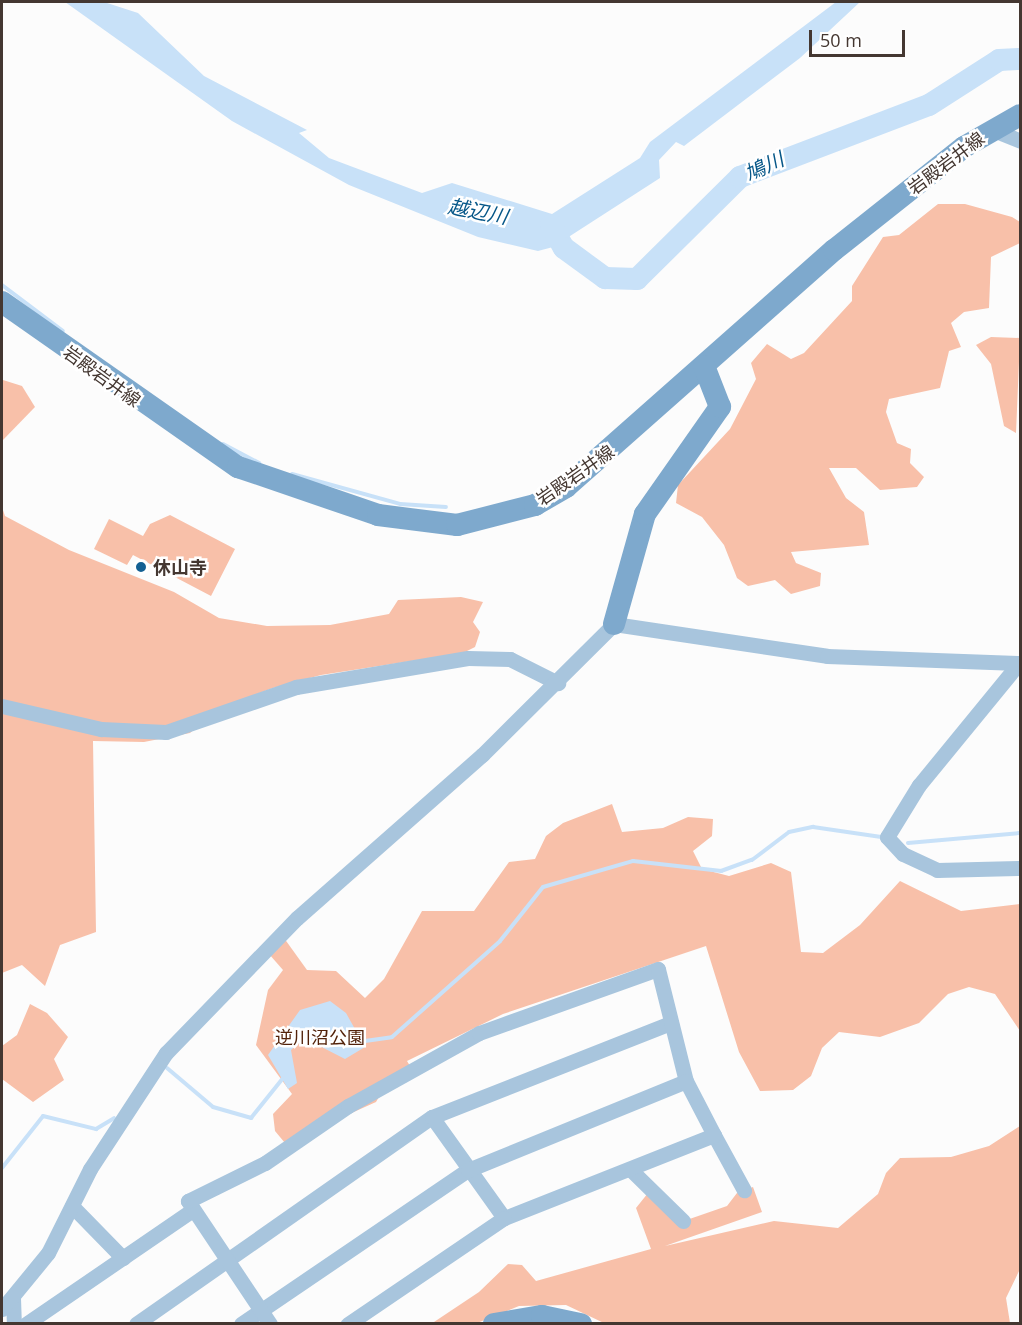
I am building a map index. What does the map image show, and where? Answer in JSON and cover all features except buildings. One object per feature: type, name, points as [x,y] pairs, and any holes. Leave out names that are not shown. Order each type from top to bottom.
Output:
[{"type":"main road","name":"岩殿岩井線","points":[[2,302],[238,467],[411,522],[457,525],[535,505],[613,450],[834,250],[991,129],[1020,115]]},
{"type":"main road","points":[[614,624],[645,514],[720,407],[704,366]]},
{"type":"main road","points":[[494,1323],[542,1316],[581,1323]]},
{"type":"street","points":[[991,129],[1020,141]]},
{"type":"street","points":[[14,1323],[7,1303],[48,1253],[109,1138],[166,1053],[297,918],[558,683],[614,624],[827,656],[1020,663]]},
{"type":"street","points":[[2,706],[101,729],[166,732],[296,687],[477,657],[510,659],[558,683]]},
{"type":"street","points":[[1020,663],[919,785],[887,837],[903,854],[937,870],[1020,868]]},
{"type":"street","points":[[270,1323],[191,1211],[188,1201],[275,1157],[348,1106],[479,1033],[658,969],[686,1081],[744,1190]]},
{"type":"street","points":[[136,1323],[432,1117],[671,1023]]},
{"type":"street","points":[[241,1323],[468,1170],[686,1081]]},
{"type":"street","points":[[432,1117],[504,1218]]},
{"type":"street","points":[[348,1323],[504,1218],[631,1170],[714,1135]]},
{"type":"street","points":[[631,1170],[683,1221]]},
{"type":"street","points":[[72,1206],[123,1258]]},
{"type":"street","points":[[26,1323],[191,1211]]},
{"type":"green space","points":[[938,204],[965,204],[1012,217],[1020,222],[1020,243],[991,257],[989,308],[964,312],[951,323],[961,347],[949,351],[940,388],[889,399],[886,412],[897,443],[911,449],[910,463],[924,477],[917,487],[880,490],[856,468],[829,468],[846,498],[864,512],[869,545],[791,552],[796,563],[821,573],[820,586],[791,594],[775,580],[748,586],[737,578],[724,545],[702,517],[676,503],[678,485],[730,429],[756,379],[751,363],[767,344],[791,359],[804,353],[852,301],[852,286],[883,237],[899,235]]},
{"type":"green space","points":[[991,337],[1020,338],[1016,433],[1004,426],[991,364],[976,345]]},
{"type":"green space","points":[[3,380],[22,386],[35,407],[2,441]]},
{"type":"green space","points":[[2,507],[5,516],[69,550],[174,592],[219,618],[267,626],[330,625],[389,614],[398,600],[461,597],[483,602],[473,622],[480,632],[475,647],[463,653],[321,675],[273,688],[219,708],[190,733],[144,742],[93,741],[96,932],[60,945],[45,986],[22,965],[2,973]]},
{"type":"green space","points":[[170,515],[235,549],[211,596],[133,555],[127,565],[94,549],[109,519],[143,536],[150,524]]},
{"type":"green space","name":"逆川沼公園","points":[[612,804],[622,832],[663,828],[688,817],[713,819],[712,836],[693,851],[702,869],[729,876],[771,863],[791,872],[801,952],[823,953],[860,925],[900,881],[961,911],[1020,904],[1020,1031],[995,994],[969,987],[948,994],[919,1023],[880,1037],[839,1032],[822,1048],[811,1076],[793,1090],[760,1091],[739,1052],[706,946],[503,1014],[407,1061],[410,1066],[392,1075],[376,1102],[285,1143],[275,1131],[273,1114],[292,1094],[256,1045],[268,990],[283,970],[269,954],[284,938],[307,970],[336,971],[365,998],[384,979],[422,911],[474,911],[509,862],[535,859],[546,836],[563,823]]},
{"type":"green space","points":[[30,1004],[47,1013],[68,1037],[54,1059],[64,1080],[33,1102],[2,1079],[2,1046],[17,1035]]},
{"type":"green space","points":[[1020,1126],[1020,1269],[1006,1298],[1010,1323],[606,1324],[566,1305],[519,1306],[477,1323],[431,1324],[479,1292],[508,1264],[522,1265],[536,1281],[651,1249],[636,1208],[648,1193],[678,1223],[727,1206],[737,1193],[753,1187],[762,1212],[665,1246],[774,1221],[838,1228],[878,1194],[886,1173],[900,1158],[951,1157],[989,1146]]},
{"type":"water","name":"越辺川","points":[[65,2],[104,2],[138,13],[204,76],[307,130],[299,133],[329,158],[422,193],[452,183],[552,214],[640,158],[650,142],[836,2],[860,2],[800,58],[684,146],[676,142],[659,160],[660,178],[553,247],[538,251],[478,237],[349,185],[232,121]]},
{"type":"water","points":[[330,1001],[346,1013],[365,1047],[345,1059],[304,1038],[291,1050],[297,1083],[288,1089],[268,1055],[300,1010]]},
{"type":"waterway","name":"鳩川","points":[[551,225],[564,248],[605,278],[637,279],[740,177],[929,105],[999,60],[1020,59]]},
{"type":"waterway","points":[[2,285],[63,331]]},
{"type":"waterway","points":[[223,444],[259,463]]},
{"type":"waterway","points":[[292,474],[400,504],[446,507]]},
{"type":"waterway","points":[[358,1042],[392,1037],[500,941],[543,887],[633,861],[721,871],[752,860],[789,832],[813,827],[881,837]]},
{"type":"waterway","points":[[908,843],[1020,833]]},
{"type":"waterway","points":[[167,1068],[213,1107],[251,1118],[283,1078]]},
{"type":"waterway","points":[[2,1168],[43,1116],[96,1129],[114,1118]]},
{"type":"place","name":"休山寺","points":[[141,567]]}]
